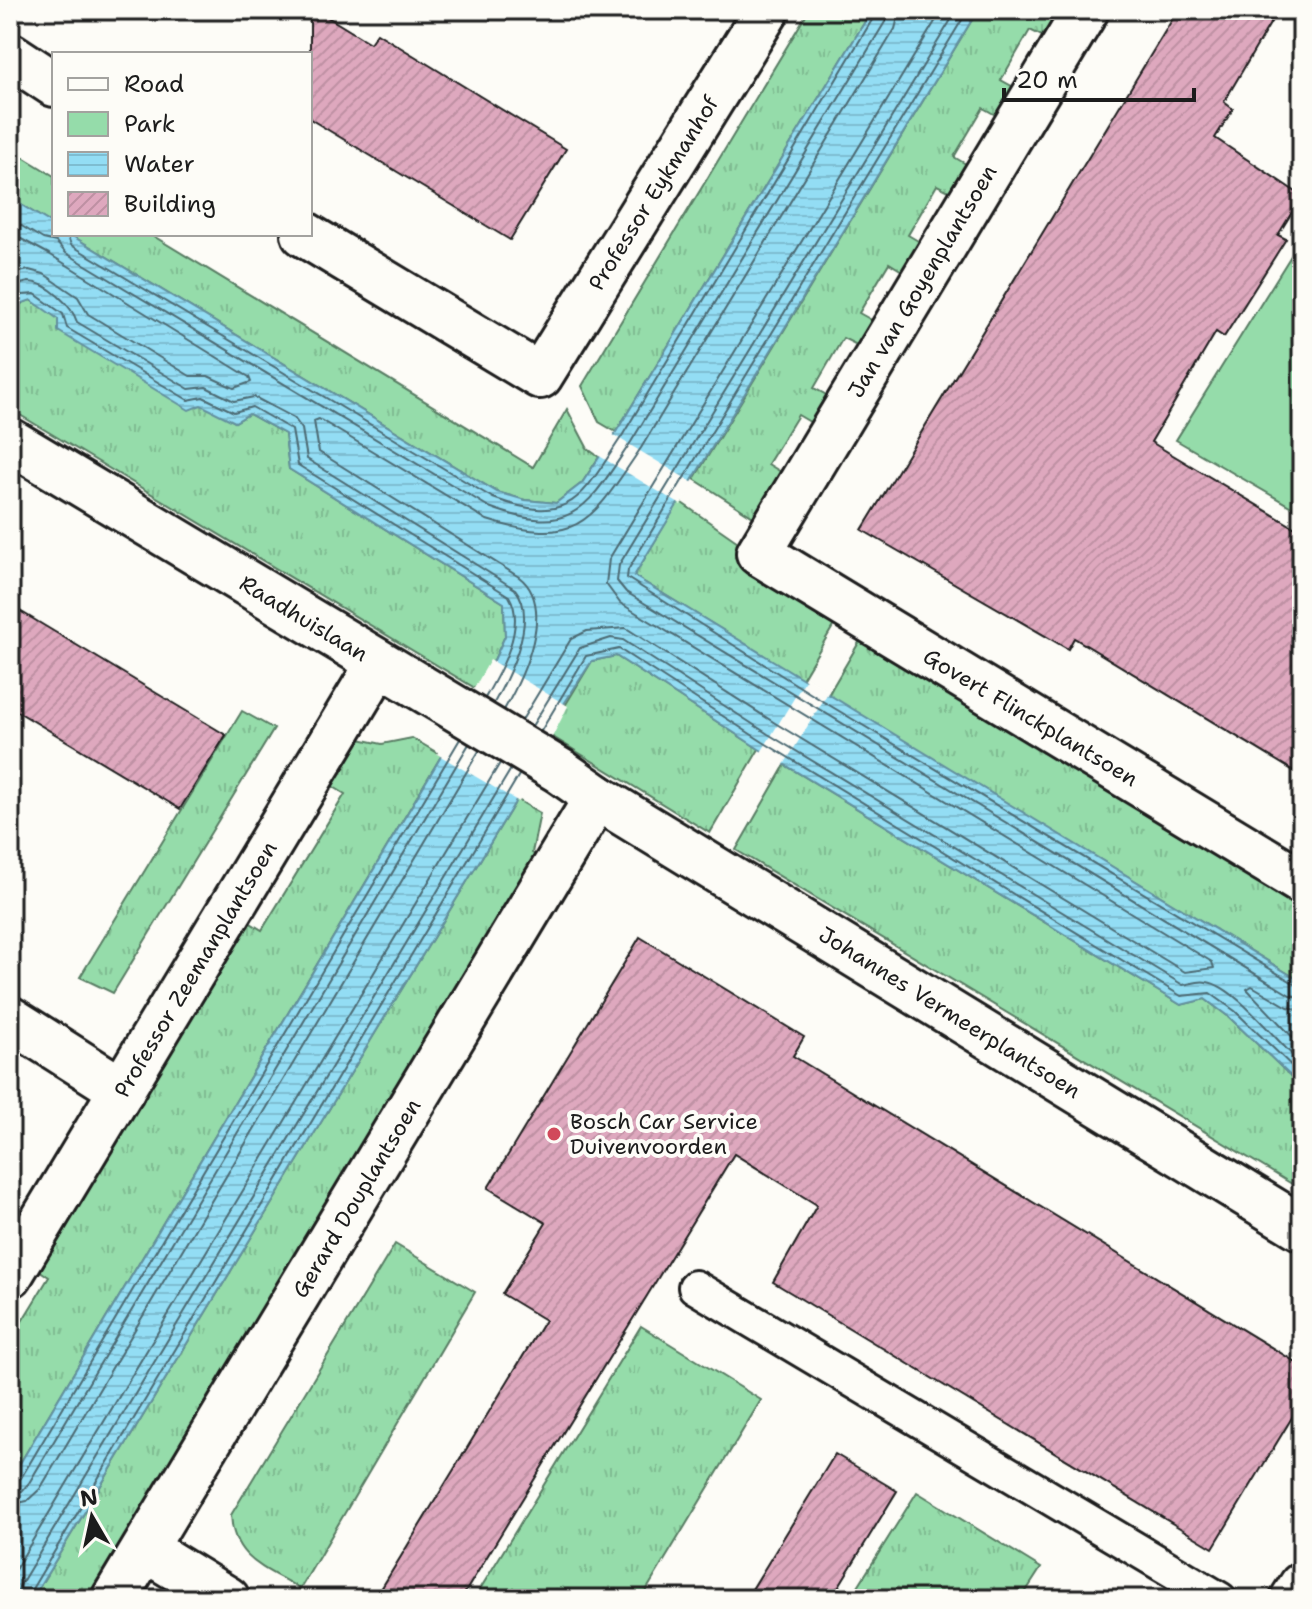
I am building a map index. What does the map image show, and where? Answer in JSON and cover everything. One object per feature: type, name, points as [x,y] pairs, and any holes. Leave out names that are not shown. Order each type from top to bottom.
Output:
[{"type":"street","name":"Professor Eykmanhof","points":[[307,236],[540,376],[767,10]]},
{"type":"street","name":"Jan van Goyenplantsoen","points":[[759,553],[1086,10]]},
{"type":"street","points":[[10,55],[52,83]]},
{"type":"street","name":"Raadhuislaan","points":[[10,441],[443,700],[597,797]]},
{"type":"street","name":"Govert Flinckplantsoen","points":[[759,553],[1302,882]]},
{"type":"street","name":"Professor Zeemanplantsoen","points":[[10,1275],[379,663]]},
{"type":"street","name":"Johannes Vermeerplantsoen","points":[[597,797],[1302,1228]]},
{"type":"street","name":"Gerard Douplantsoen","points":[[114,1599],[597,797]]},
{"type":"street","points":[[10,1019],[122,1090]]},
{"type":"street","points":[[145,1549],[227,1599]]},
{"type":"street","points":[[1293,1599],[1302,1585]]},
{"type":"lane","points":[[695,1287],[1220,1599]]},
{"type":"green space","points":[[809,10],[872,10],[616,432],[599,422],[582,386]]},
{"type":"green space","points":[[978,10],[1059,10],[1065,13],[1048,39],[1030,30],[1001,80],[1019,90],[1001,118],[983,108],[954,157],[971,167],[955,194],[937,185],[908,235],[925,245],[907,274],[889,263],[859,313],[877,323],[861,347],[843,338],[814,388],[832,398],[815,425],[798,415],[768,464],[786,475],[758,520],[694,479]]},
{"type":"green space","points":[[10,149],[52,175],[52,224],[10,198]]},
{"type":"green space","points":[[72,236],[153,236],[533,467],[567,409],[588,449],[599,457],[582,483],[556,503],[525,500],[497,492]]},
{"type":"green space","points":[[1302,238],[1302,513],[1176,440]]},
{"type":"green space","points":[[30,300],[235,422],[249,414],[285,434],[289,469],[504,603],[505,636],[480,691],[10,409],[10,303],[16,306]]},
{"type":"green space","points":[[679,501],[741,544],[735,557],[838,618],[802,679],[634,576]]},
{"type":"green space","points":[[864,634],[1302,898],[1302,982],[828,695]]},
{"type":"green space","points":[[616,656],[759,749],[710,833],[548,734],[592,661]]},
{"type":"green space","points":[[242,711],[274,729],[113,993],[80,977]]},
{"type":"green space","points":[[355,738],[382,744],[412,738],[540,813],[532,853],[544,860],[89,1599],[32,1599],[514,804],[440,758],[10,1480],[10,1341],[49,1277],[33,1266],[244,919],[262,930],[345,794],[327,783]]},
{"type":"green space","points":[[785,765],[1181,1005],[1205,999],[1229,1017],[1302,1087],[1302,1190],[736,850]]},
{"type":"green space","points":[[395,1244],[475,1292],[300,1589],[245,1553],[233,1530],[231,1515]]},
{"type":"green space","points":[[641,1326],[761,1400],[641,1599],[474,1599]]},
{"type":"green space","points":[[917,1492],[1041,1568],[1021,1599],[850,1599]]},
{"type":"water","points":[[872,10],[978,10],[634,576],[1302,982],[1302,1087],[1229,1017],[1205,999],[1181,1005],[759,749],[616,656],[592,661],[562,707],[514,804],[32,1599],[10,1599],[10,1480],[480,691],[505,636],[504,603],[289,469],[285,434],[249,414],[235,422],[201,405],[189,410],[58,331],[58,319],[31,300],[15,306],[10,303],[10,198],[52,224],[52,236],[72,236],[497,492],[525,500],[556,503],[582,483]]},
{"type":"pier","points":[[610,433],[695,484],[681,505],[596,454]]},
{"type":"pier","points":[[490,660],[568,706],[519,802],[437,754]]},
{"type":"pier","points":[[807,677],[829,691],[782,768],[760,754]]},
{"type":"building","points":[[310,10],[316,10],[370,43],[377,33],[566,149],[510,240],[312,120]]},
{"type":"building","points":[[1178,10],[1278,10],[1224,102],[1233,109],[1215,138],[1302,196],[1278,235],[1286,239],[1224,337],[1216,332],[1151,442],[1302,532],[1302,776],[1074,638],[1068,649],[862,530]]},
{"type":"building","points":[[10,605],[226,735],[180,809],[10,707]]},
{"type":"building","points":[[640,937],[804,1037],[793,1056],[1302,1366],[1302,1401],[1213,1548],[773,1282],[817,1205],[734,1154],[461,1599],[375,1599],[545,1320],[502,1294],[546,1223],[488,1188]]},
{"type":"building","points":[[835,1454],[897,1491],[831,1599],[746,1599]]},
{"type":"place","name":"Bosch Car Service Duivenvoorden","points":[[554,1134]]}]
